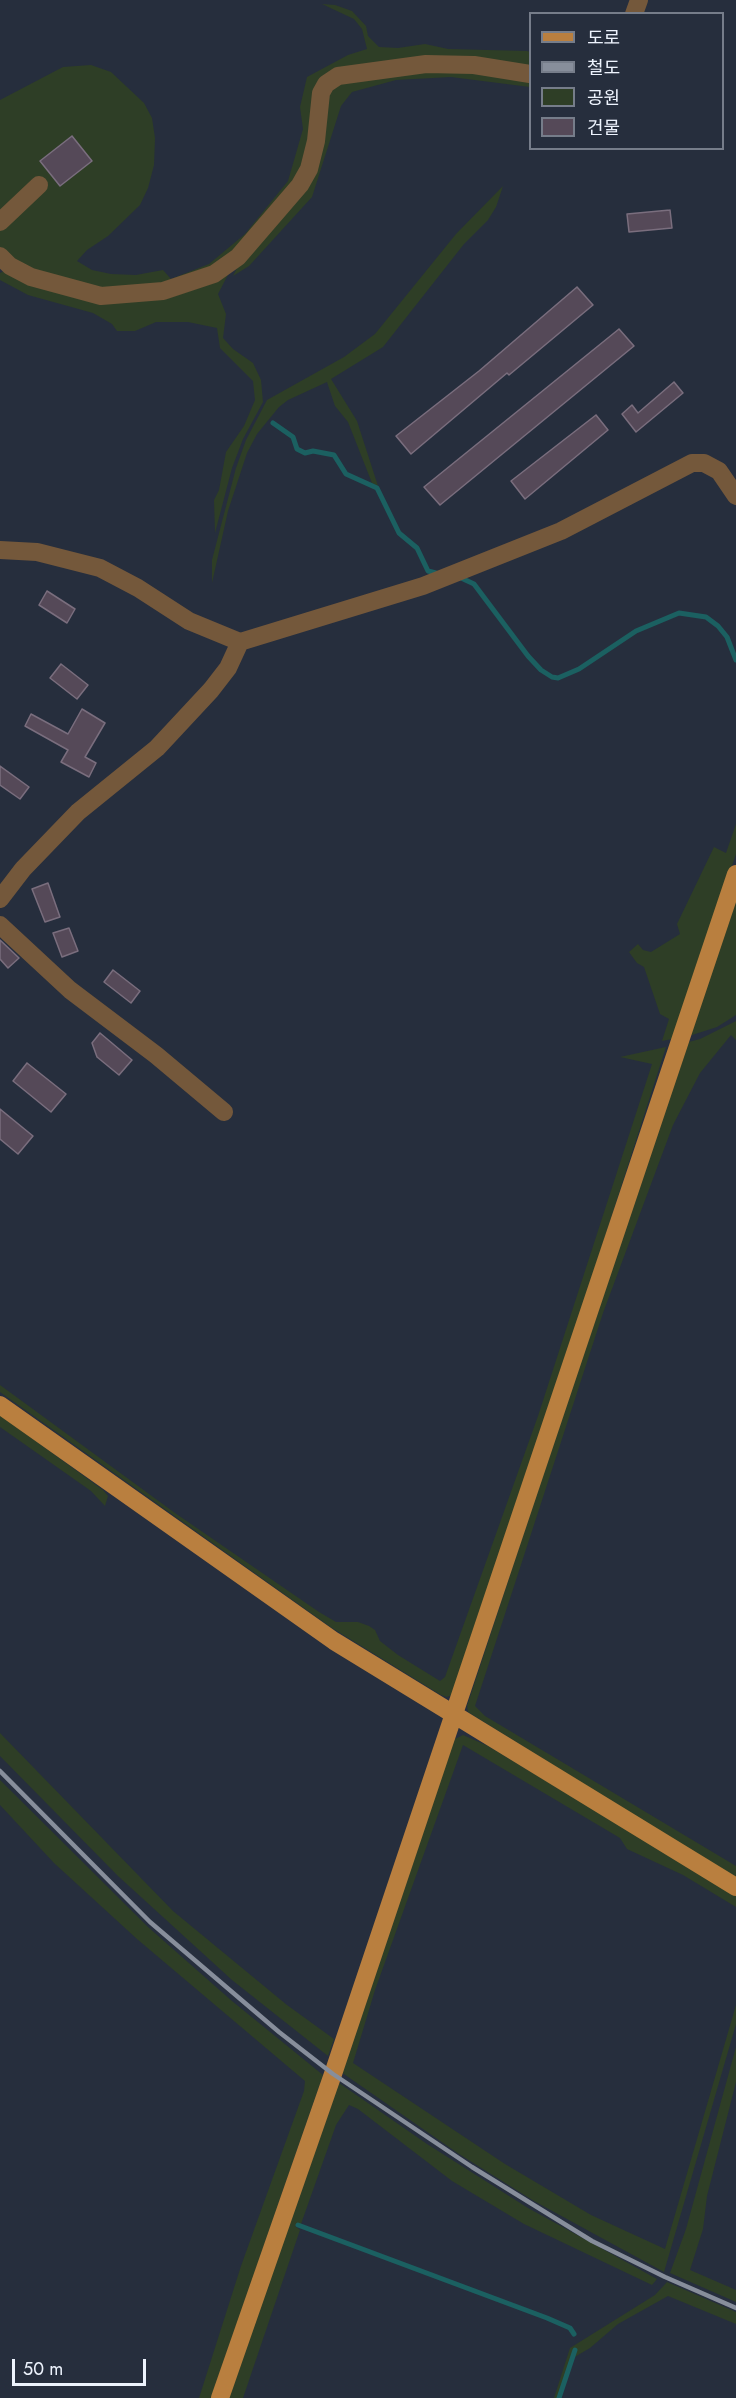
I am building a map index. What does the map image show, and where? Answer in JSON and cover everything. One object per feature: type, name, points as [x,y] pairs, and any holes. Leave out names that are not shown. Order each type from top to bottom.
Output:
[{"type":"main road","points":[[220,2398],[454,1713],[736,873]]},
{"type":"main road","points":[[0,1405],[269,1598],[334,1641],[736,1887]]},
{"type":"street","points":[[0,256],[10,266],[31,278],[101,296],[163,291],[214,274],[238,257],[300,185],[309,169],[316,141],[321,93],[326,84],[338,76],[426,64],[474,65],[529,74]]},
{"type":"street","points":[[0,222],[39,185]]},
{"type":"street","points":[[0,550],[37,552],[100,568],[138,588],[189,621],[240,642],[423,586],[561,531],[692,464],[704,463],[719,471],[736,496]]},
{"type":"street","points":[[0,899],[23,869],[78,812],[157,748],[228,668],[240,642]]},
{"type":"street","points":[[0,925],[69,990],[156,1055],[224,1112]]},
{"type":"green space","points":[[322,4],[335,5],[352,11],[366,26],[368,36],[379,47],[398,48],[425,44],[448,49],[527,51],[529,52],[529,70],[337,73],[306,164],[272,213],[213,269],[177,282],[115,289],[80,284],[25,267],[0,247],[0,229],[48,184],[42,177],[0,217],[0,100],[63,67],[91,65],[111,72],[144,103],[152,118],[155,138],[154,165],[148,188],[140,205],[108,236],[87,250],[77,261],[92,270],[111,274],[136,275],[163,270],[171,279],[209,264],[245,234],[288,181],[303,129],[300,107],[307,77],[348,55],[367,49],[362,29],[354,19]]},
{"type":"green space","points":[[423,68],[529,78],[529,87],[451,77],[396,80],[352,92],[341,106],[312,197],[249,266],[233,276],[240,262],[302,190],[328,93],[347,79]]},
{"type":"green space","points":[[503,186],[496,207],[488,220],[464,244],[383,347],[331,379],[357,421],[378,486],[372,483],[348,422],[335,406],[327,382],[288,400],[279,407],[257,434],[247,453],[228,511],[212,583],[212,560],[236,468],[246,440],[267,400],[344,357],[375,334],[456,234]]},
{"type":"green space","points":[[232,267],[218,294],[226,314],[223,338],[233,349],[253,363],[261,380],[263,402],[243,439],[232,468],[215,533],[214,500],[219,490],[226,452],[244,426],[255,400],[253,381],[220,348],[217,328],[188,322],[156,322],[135,331],[117,331],[112,324],[93,313],[28,295],[0,280],[0,273],[8,269],[62,294],[88,301]]},
{"type":"green space","points":[[736,824],[736,854],[672,1039],[662,1041],[669,1019],[660,1014],[644,967],[637,963],[629,952],[638,944],[643,950],[651,952],[680,934],[677,924],[714,847],[726,853]]},
{"type":"green space","points":[[736,890],[736,1015],[717,1027],[689,1036]]},
{"type":"green space","points":[[736,1021],[736,1040],[731,1035],[700,1073],[673,1125],[603,1313],[475,1706],[485,1716],[736,1866],[736,1879],[468,1712],[467,1706],[685,1043],[700,1039]]},
{"type":"green space","points":[[666,1047],[575,1330],[452,1695],[447,1697],[441,1695],[332,1628],[0,1392],[0,1385],[175,1513],[319,1612],[336,1622],[358,1622],[369,1626],[375,1630],[380,1641],[398,1655],[440,1681],[445,1677],[538,1416],[652,1064],[620,1057]]},
{"type":"green space","points":[[0,1415],[103,1490],[108,1496],[105,1506],[91,1491],[0,1427]]},
{"type":"green space","points":[[0,1733],[173,1911],[287,2005],[334,2039],[328,2056],[232,1980],[118,1876],[0,1756]]},
{"type":"green space","points":[[463,1735],[488,1746],[736,1895],[736,1907],[683,1875],[627,1849],[620,1838],[463,1745],[375,1990],[353,2063],[505,2164],[591,2215],[665,2249],[736,2005],[736,2024],[664,2272],[534,2201],[459,2154],[341,2072],[403,1885],[455,1739]]},
{"type":"green space","points":[[0,1780],[148,1927],[232,2001],[323,2075],[211,2398],[199,2398],[241,2266],[304,2091],[305,2081],[137,1939],[54,1863],[0,1805]]},
{"type":"green space","points":[[736,2047],[736,2082],[707,2196],[703,2229],[690,2270],[736,2290],[736,2302],[670,2273],[686,2229]]},
{"type":"green space","points":[[339,2083],[427,2144],[528,2208],[657,2279],[652,2285],[524,2224],[452,2181],[358,2109],[349,2105],[336,2125],[301,2224],[295,2226],[300,2230],[243,2398],[228,2398]]},
{"type":"green space","points":[[667,2282],[736,2312],[736,2324],[668,2296],[618,2324],[590,2348],[573,2358],[576,2351],[574,2350],[559,2398],[554,2398],[570,2348],[655,2295]]},
{"type":"building","points":[[72,136],[92,161],[60,186],[40,161]]},
{"type":"building","points":[[670,210],[672,228],[629,232],[627,214]]},
{"type":"building","points":[[577,287],[593,305],[509,375],[507,373],[411,454],[396,436],[479,371]]},
{"type":"building","points":[[619,329],[634,346],[440,505],[424,487]]},
{"type":"building","points":[[674,382],[683,393],[636,432],[622,414],[632,405],[638,413]]},
{"type":"building","points":[[596,415],[608,430],[525,499],[511,481]]},
{"type":"building","points":[[47,591],[75,609],[67,623],[39,605]]},
{"type":"building","points":[[61,664],[88,685],[77,699],[50,678]]},
{"type":"building","points":[[82,709],[105,723],[85,757],[96,763],[89,777],[61,762],[68,750],[25,726],[31,714],[68,734]]},
{"type":"building","points":[[0,766],[29,787],[20,799],[0,785]]},
{"type":"building","points":[[48,883],[60,917],[45,922],[32,889]]},
{"type":"building","points":[[69,928],[78,951],[62,957],[53,933]]},
{"type":"building","points":[[0,940],[19,958],[8,968],[0,959]]},
{"type":"building","points":[[113,970],[140,991],[131,1003],[104,982]]},
{"type":"building","points":[[100,1033],[132,1060],[119,1075],[97,1057],[92,1043]]},
{"type":"building","points":[[27,1063],[66,1094],[51,1112],[13,1081]]},
{"type":"building","points":[[0,1109],[33,1136],[18,1154],[0,1139]]},
{"type":"waterway","points":[[273,423],[293,437],[297,449],[305,453],[313,451],[334,455],[346,474],[377,488],[399,533],[417,548],[428,571],[436,573]]},
{"type":"waterway","points":[[459,577],[474,584],[528,656],[541,670],[552,677],[558,678],[579,669],[636,631],[679,613],[706,617],[718,626],[727,637],[736,660]]},
{"type":"waterway","points":[[298,2225],[547,2318],[570,2328],[574,2334]]},
{"type":"waterway","points":[[559,2398],[575,2350]]},
{"type":"railway","points":[[0,1771],[150,1922],[279,2032],[333,2074],[472,2167],[592,2241],[665,2277],[736,2308]]}]
